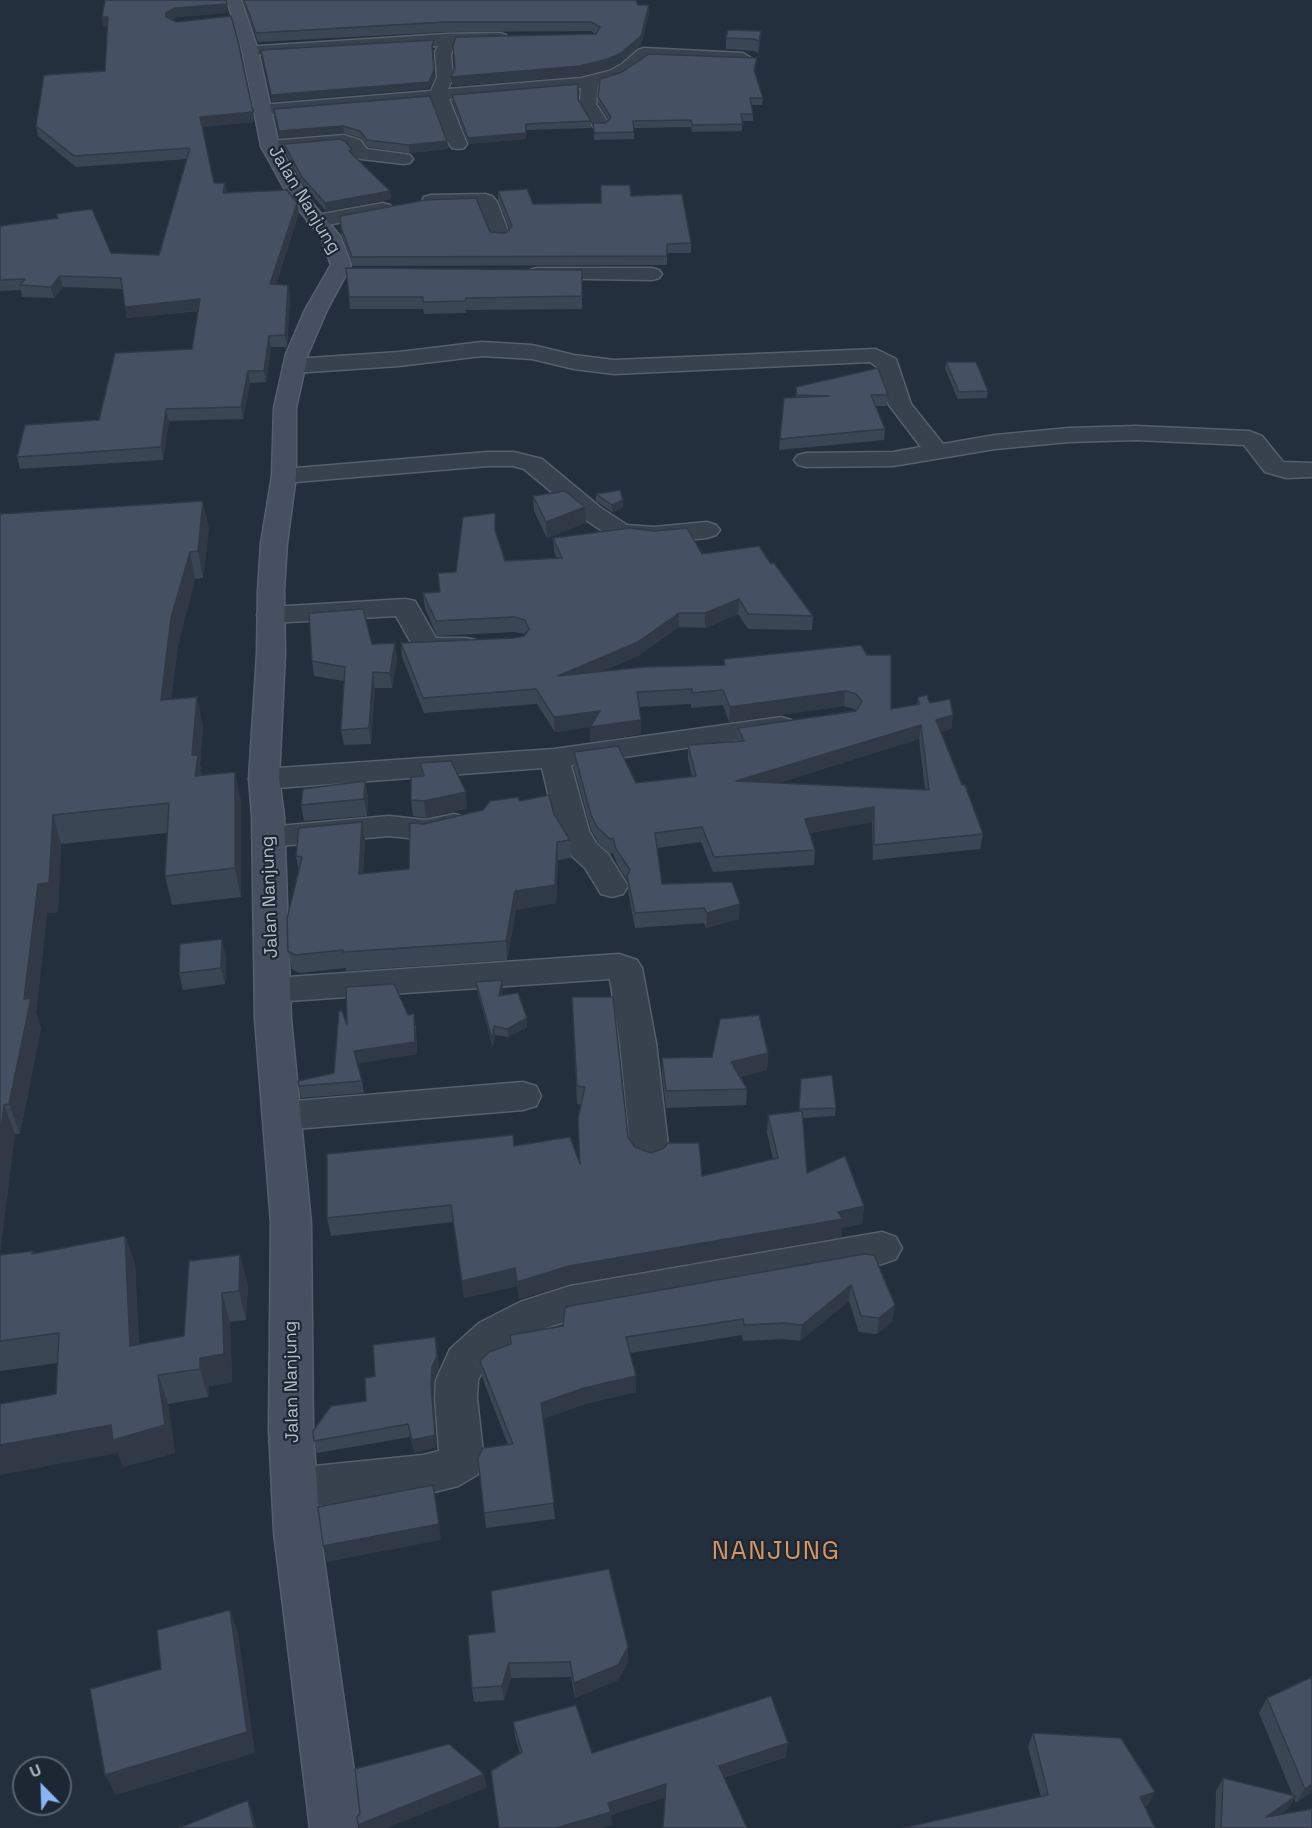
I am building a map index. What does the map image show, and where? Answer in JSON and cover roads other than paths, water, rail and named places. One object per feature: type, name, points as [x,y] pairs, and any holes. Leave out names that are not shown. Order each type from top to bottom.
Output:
[{"type":"main road","name":"Jalan Nanjung","points":[[240,19],[270,146],[299,199],[330,237],[341,265],[348,274],[316,310],[294,366],[285,408],[284,476],[274,543],[269,719],[264,779],[268,837],[270,949],[274,990],[273,1019],[291,1223],[291,1431],[297,1532],[336,1828]]},
{"type":"street","points":[[240,19],[446,39],[521,38]]},
{"type":"street","points":[[261,110],[590,81],[621,70],[644,53],[655,34]]},
{"type":"street","points":[[446,39],[446,51],[443,52],[445,77],[438,94],[458,144]]},
{"type":"street","points":[[644,53],[754,58]]},
{"type":"street","points":[[549,67],[558,85]]},
{"type":"street","points":[[590,81],[588,104],[600,124]]},
{"type":"street","points":[[270,146],[344,140],[354,144],[362,154],[404,159]]},
{"type":"street","points":[[317,221],[409,204],[485,200],[488,202],[500,236]]},
{"type":"street","points":[[512,274],[652,274]]},
{"type":"street","points":[[294,366],[399,359],[482,349],[532,352],[574,362],[614,367],[876,356],[888,364],[892,386],[900,405],[937,452]]},
{"type":"street","points":[[806,460],[893,459],[995,442],[1068,435],[1136,433],[1242,437],[1254,441],[1271,466],[1278,469],[1312,470]]},
{"type":"street","points":[[284,476],[488,459],[514,459],[533,464],[592,513],[620,532],[654,535],[707,530]]},
{"type":"street","points":[[271,615],[405,607],[427,647],[494,644]]},
{"type":"street","points":[[264,779],[554,758],[809,722]]},
{"type":"street","points":[[554,758],[573,831],[584,850],[597,861],[612,886]]},
{"type":"street","points":[[268,837],[389,826],[426,830],[473,819]]},
{"type":"street","points":[[274,990],[619,966],[625,968],[638,1043],[650,1154]]},
{"type":"street","points":[[283,1116],[523,1096]]},
{"type":"street","points":[[295,1488],[423,1476],[442,1472],[462,1461],[456,1398],[457,1380],[465,1362],[494,1336],[534,1314],[570,1303],[882,1248]]},
{"type":"district","name":"NANJUNG","points":[[776,1552]]}]
